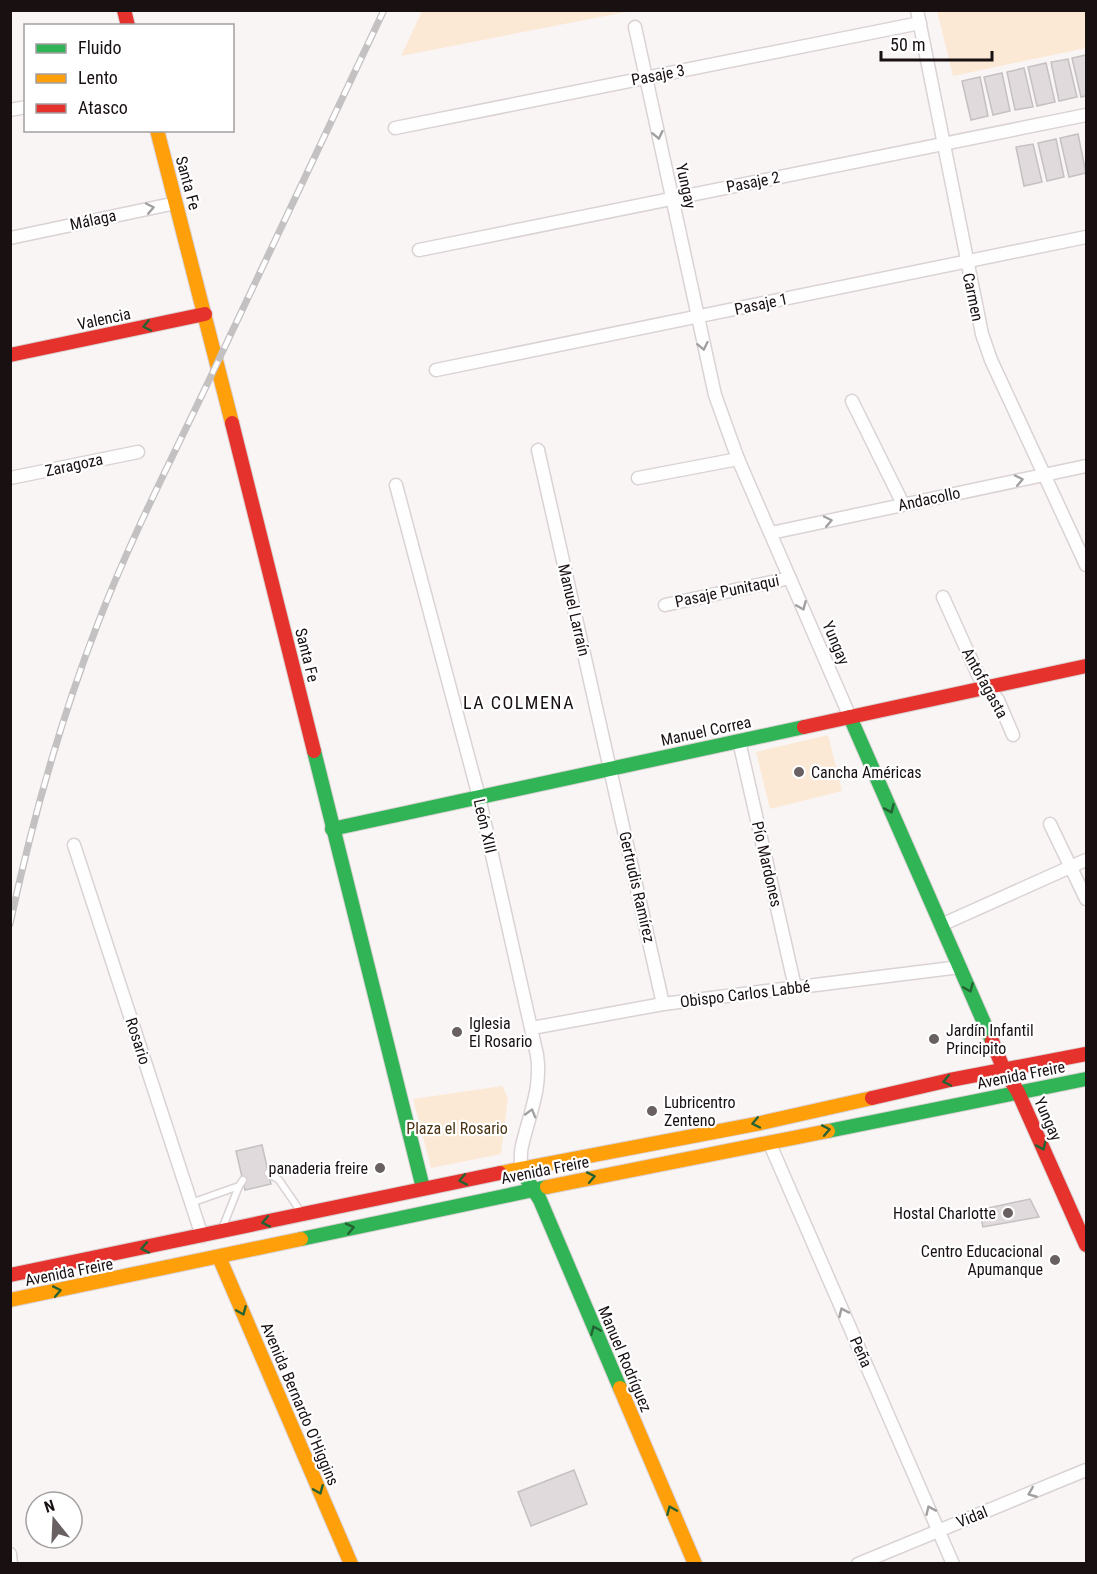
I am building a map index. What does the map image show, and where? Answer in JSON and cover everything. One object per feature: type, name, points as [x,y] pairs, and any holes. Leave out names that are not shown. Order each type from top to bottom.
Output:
[{"type":"street","name":"Pasaje 3","points":[[395,128],[646,78],[919,17]]},
{"type":"street","name":"Carmen","points":[[919,17],[981,334],[1086,565]]},
{"type":"street","name":"Yungay","points":[[635,27],[715,395],[738,459],[1004,1070],[1018,1092],[1086,1245]]},
{"type":"street","name":"Pasaje 2","points":[[419,250],[1086,115]]},
{"type":"street","name":"Santa Fe","points":[[158,132],[423,1188]]},
{"type":"street","name":"Málaga","points":[[10,238],[176,203]]},
{"type":"street","name":"Pasaje 1","points":[[436,370],[1086,237]]},
{"type":"street","name":"Valencia","points":[[10,356],[205,314]]},
{"type":"street","points":[[852,401],[903,504]]},
{"type":"street","name":"Manuel Larraín","points":[[538,450],[610,769]]},
{"type":"street","name":"Zaragoza","points":[[10,478],[138,452]]},
{"type":"street","points":[[638,478],[738,459]]},
{"type":"street","name":"Andacollo","points":[[771,533],[1086,466]]},
{"type":"street","name":"León XIII","points":[[396,485],[479,797],[537,1055],[539,1078],[521,1149],[521,1170]]},
{"type":"street","name":"Pasaje Punitaqui","points":[[665,605],[789,578]]},
{"type":"street","name":"Antofagasta","points":[[944,597],[979,677],[998,700],[1013,735]]},
{"type":"street","name":"Manuel Correa","points":[[332,829],[1086,666]]},
{"type":"street","name":"Pío Mardones","points":[[739,741],[795,987]]},
{"type":"street","name":"Gertrudis Ramírez","points":[[610,769],[663,1004]]},
{"type":"street","points":[[1050,824],[1086,899]]},
{"type":"street","name":"Rosario","points":[[74,845],[202,1236]]},
{"type":"street","points":[[941,925],[1086,860]]},
{"type":"street","name":"Obispo Carlos Labbé","points":[[531,1028],[663,1004],[960,967]]},
{"type":"street","name":"Avenida Freire","points":[[10,1275],[423,1188],[761,1123],[950,1080],[1086,1054]]},
{"type":"street","name":"Avenida Freire","points":[[10,1300],[534,1189],[1086,1079]]},
{"type":"street","name":"Peña","points":[[769,1142],[953,1563]]},
{"type":"street","name":"Manuel Rodríguez","points":[[521,1170],[534,1189],[694,1563]]},
{"type":"street","points":[[398,1218],[423,1188]]},
{"type":"street","points":[[219,1257],[228,1241],[243,1226]]},
{"type":"street","name":"Avenida Bernardo O'Higgins","points":[[219,1257],[351,1563]]},
{"type":"street","name":"Vidal","points":[[858,1563],[1086,1470]]},
{"type":"street","points":[[10,1554],[12,1563]]},
{"type":"lane","points":[[268,1173],[279,1180],[303,1215]]},
{"type":"lane","points":[[191,1203],[241,1183],[221,1232]]},
{"type":"green space","points":[[422,10],[631,11],[401,56]]},
{"type":"green space","points":[[937,11],[1086,11],[1086,48],[953,76]]},
{"type":"green space","name":"Cancha Américas","points":[[828,735],[842,791],[770,809],[756,752]]},
{"type":"green space","name":"Plaza el Rosario","points":[[502,1086],[508,1098],[501,1154],[431,1168],[413,1099]]},
{"type":"building","points":[[1086,55],[1086,96],[1081,97],[1072,58]]},
{"type":"building","points":[[1068,59],[1077,97],[1059,101],[1051,62]]},
{"type":"building","points":[[1046,63],[1055,102],[1037,106],[1028,67]]},
{"type":"building","points":[[1024,68],[1033,107],[1015,110],[1007,72]]},
{"type":"building","points":[[1002,73],[1010,111],[993,115],[984,77]]},
{"type":"building","points":[[980,77],[988,116],[971,120],[962,81]]},
{"type":"building","points":[[1078,134],[1086,173],[1069,177],[1060,138]]},
{"type":"building","points":[[1056,139],[1064,177],[1047,181],[1038,143]]},
{"type":"building","points":[[1033,144],[1042,182],[1024,186],[1016,147]]},
{"type":"building","points":[[262,1145],[271,1184],[245,1190],[236,1151]]},
{"type":"building","name":"Hostal Charlotte","points":[[1030,1199],[1039,1217],[983,1227],[979,1210]]},
{"type":"building","points":[[574,1470],[587,1504],[531,1526],[518,1492]]},
{"type":"railway","points":[[10,924],[37,809],[59,734],[84,660],[112,589],[384,10]]},
{"type":"traffic: fast","points":[[850,717],[992,1041]]},
{"type":"traffic: fast","points":[[332,829],[804,727]]},
{"type":"traffic: fast","points":[[314,751],[423,1188]]},
{"type":"traffic: fast","points":[[828,1131],[1086,1079]]},
{"type":"traffic: fast","points":[[521,1170],[540,1200],[620,1388]]},
{"type":"traffic: fast","points":[[301,1239],[547,1187]]},
{"type":"traffic: slow","points":[[158,132],[232,423]]},
{"type":"traffic: slow","points":[[500,1173],[761,1123],[872,1098]]},
{"type":"traffic: slow","points":[[547,1187],[828,1131]]},
{"type":"traffic: slow","points":[[10,1300],[301,1239]]},
{"type":"traffic: slow","points":[[219,1257],[351,1564]]},
{"type":"traffic: slow","points":[[620,1388],[695,1564]]},
{"type":"traffic: jam","points":[[124,10],[128,24]]},
{"type":"traffic: jam","points":[[10,355],[205,314]]},
{"type":"traffic: jam","points":[[232,423],[314,751]]},
{"type":"traffic: jam","points":[[804,727],[1086,666]]},
{"type":"traffic: jam","points":[[992,1041],[1004,1070],[1018,1092],[1086,1245]]},
{"type":"traffic: jam","points":[[872,1098],[950,1080],[1086,1054]]},
{"type":"traffic: jam","points":[[10,1275],[500,1173]]},
{"type":"place","name":"Cancha Américas","points":[[799,772]]},
{"type":"place","name":"Iglesia El Rosario","points":[[457,1032]]},
{"type":"place","name":"Jardín Infantil Principito","points":[[934,1039]]},
{"type":"place","name":"Lubricentro Zenteno","points":[[652,1111]]},
{"type":"place","name":"panaderia freire","points":[[380,1168]]},
{"type":"place","name":"Hostal Charlotte","points":[[1008,1213]]},
{"type":"place","name":"Centro Educacional Apumanque","points":[[1055,1260]]},
{"type":"district","name":"LA COLMENA","points":[[519,702]]}]
